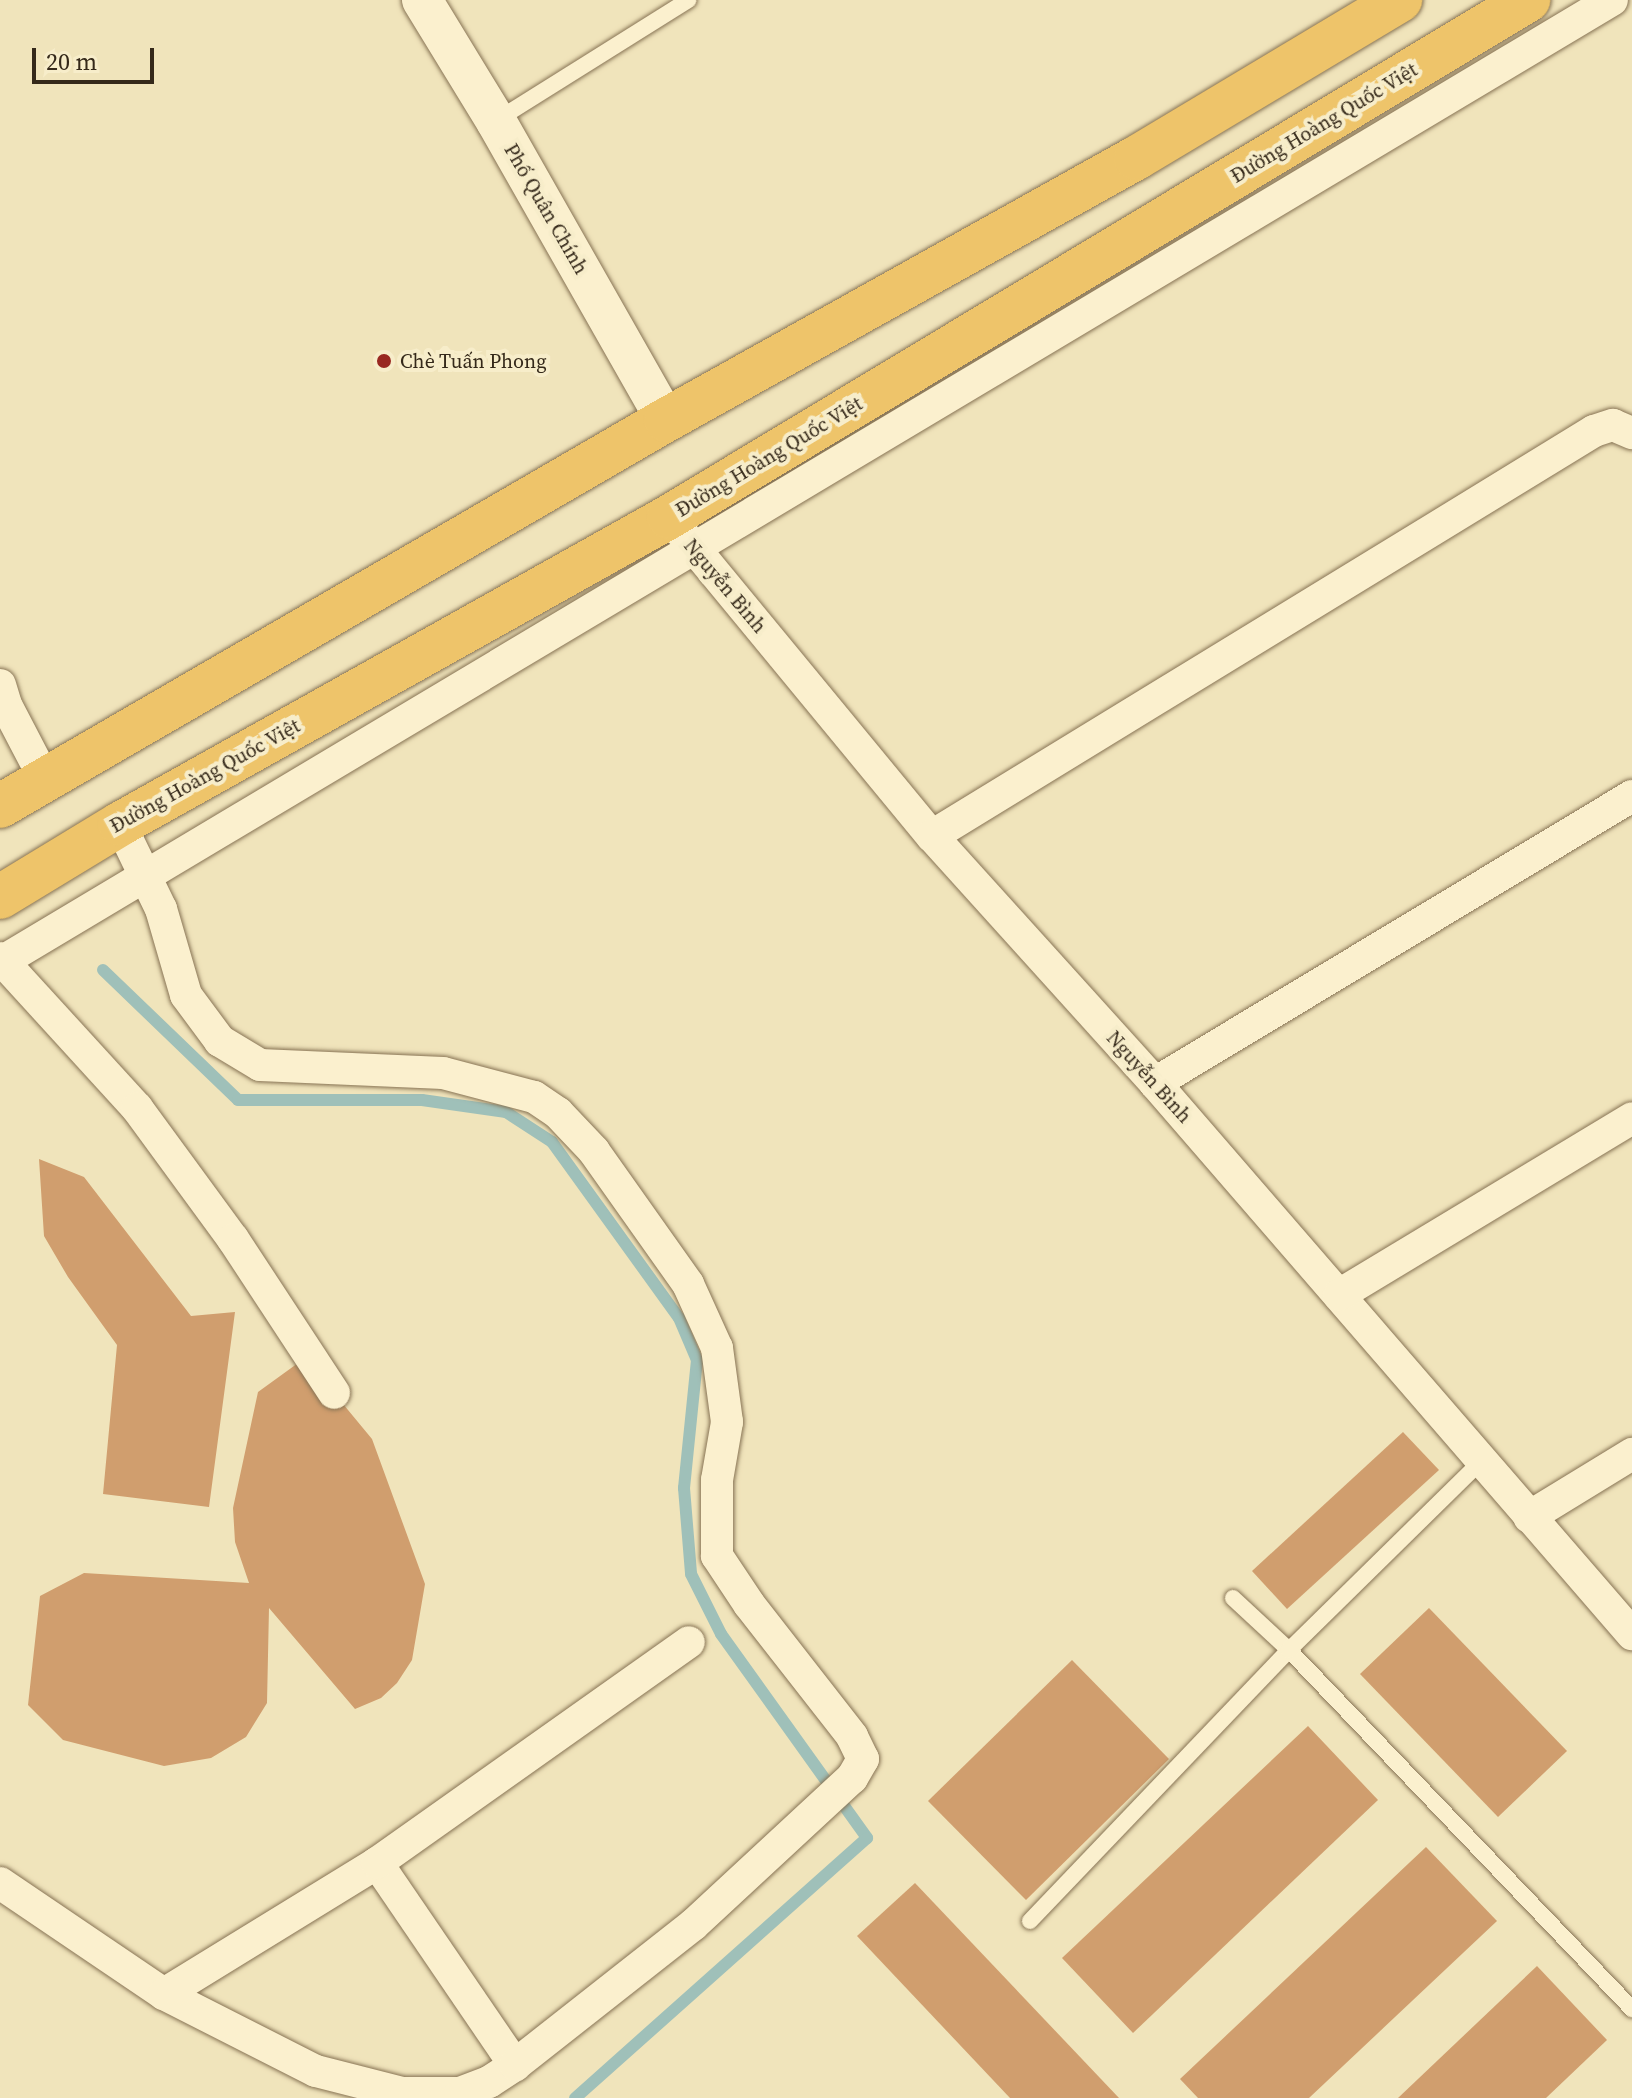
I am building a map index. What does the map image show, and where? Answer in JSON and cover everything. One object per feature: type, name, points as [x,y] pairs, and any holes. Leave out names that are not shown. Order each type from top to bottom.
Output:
[{"type":"highway","points":[[0,806],[666,420],[1136,158],[1400,0]]},
{"type":"highway","name":"Đường Hoàng Quốc Việt","points":[[0,897],[120,824],[682,533],[1528,0]]},
{"type":"street","points":[[334,1393],[233,1239],[137,1108],[1,960],[145,876],[682,533],[1612,0]]},
{"type":"street","name":"Phố Quân Chính","points":[[433,5],[666,420]]},
{"type":"street","points":[[932,836],[1594,431],[1613,425],[1632,433]]},
{"type":"street","name":"Nguyễn Bình","points":[[682,533],[932,836],[1155,1083],[1632,1634]]},
{"type":"street","points":[[0,685],[6,705],[44,778]]},
{"type":"street","points":[[1155,1083],[1632,796]]},
{"type":"street","points":[[0,1883],[164,1994],[316,2071],[402,2093],[460,2096],[515,2065],[693,1925],[852,1778],[863,1759],[859,1746],[758,1617],[717,1556],[717,1480],[727,1422],[717,1348],[688,1284],[594,1151],[558,1113],[534,1097],[443,1073],[260,1065],[220,1041],[186,995],[161,909],[120,824]]},
{"type":"street","points":[[1339,1295],[1632,1118]]},
{"type":"street","points":[[1529,1517],[1632,1454]]},
{"type":"street","points":[[164,1994],[377,1863],[689,1642]]},
{"type":"street","points":[[377,1863],[515,2065]]},
{"type":"lane","points":[[496,121],[688,0]]},
{"type":"lane","points":[[1030,1921],[1289,1650],[1481,1461]]},
{"type":"lane","points":[[1233,1598],[1289,1650],[1632,2009]]},
{"type":"building","points":[[39,1159],[84,1177],[191,1316],[235,1312],[209,1507],[103,1494],[117,1345],[68,1277],[44,1236]]},
{"type":"building","points":[[305,1358],[372,1439],[425,1584],[412,1660],[397,1683],[381,1698],[355,1709],[269,1608],[267,1703],[246,1737],[211,1758],[164,1766],[63,1740],[28,1705],[40,1596],[84,1573],[249,1583],[235,1542],[233,1508],[258,1392]]},
{"type":"building","points":[[1403,1432],[1439,1470],[1287,1609],[1252,1571]]},
{"type":"building","points":[[1429,1608],[1567,1751],[1498,1817],[1360,1674]]},
{"type":"building","points":[[1072,1660],[1169,1759],[1026,1900],[928,1801]]},
{"type":"building","points":[[1308,1726],[1378,1800],[1133,2033],[1062,1958]]},
{"type":"building","points":[[1426,1847],[1497,1921],[1309,2098],[1198,2098],[1180,2079]]},
{"type":"building","points":[[915,1883],[1119,2098],[1010,2098],[857,1936]]},
{"type":"building","points":[[1537,1966],[1607,2040],[1546,2098],[1398,2098]]},
{"type":"waterway","points":[[103,970],[238,1100],[422,1100],[506,1112],[552,1142],[679,1318],[697,1360],[684,1488],[691,1574],[721,1634],[867,1838],[575,2098]]},
{"type":"place","name":"Chè Tuấn Phong","points":[[384,361]]}]
